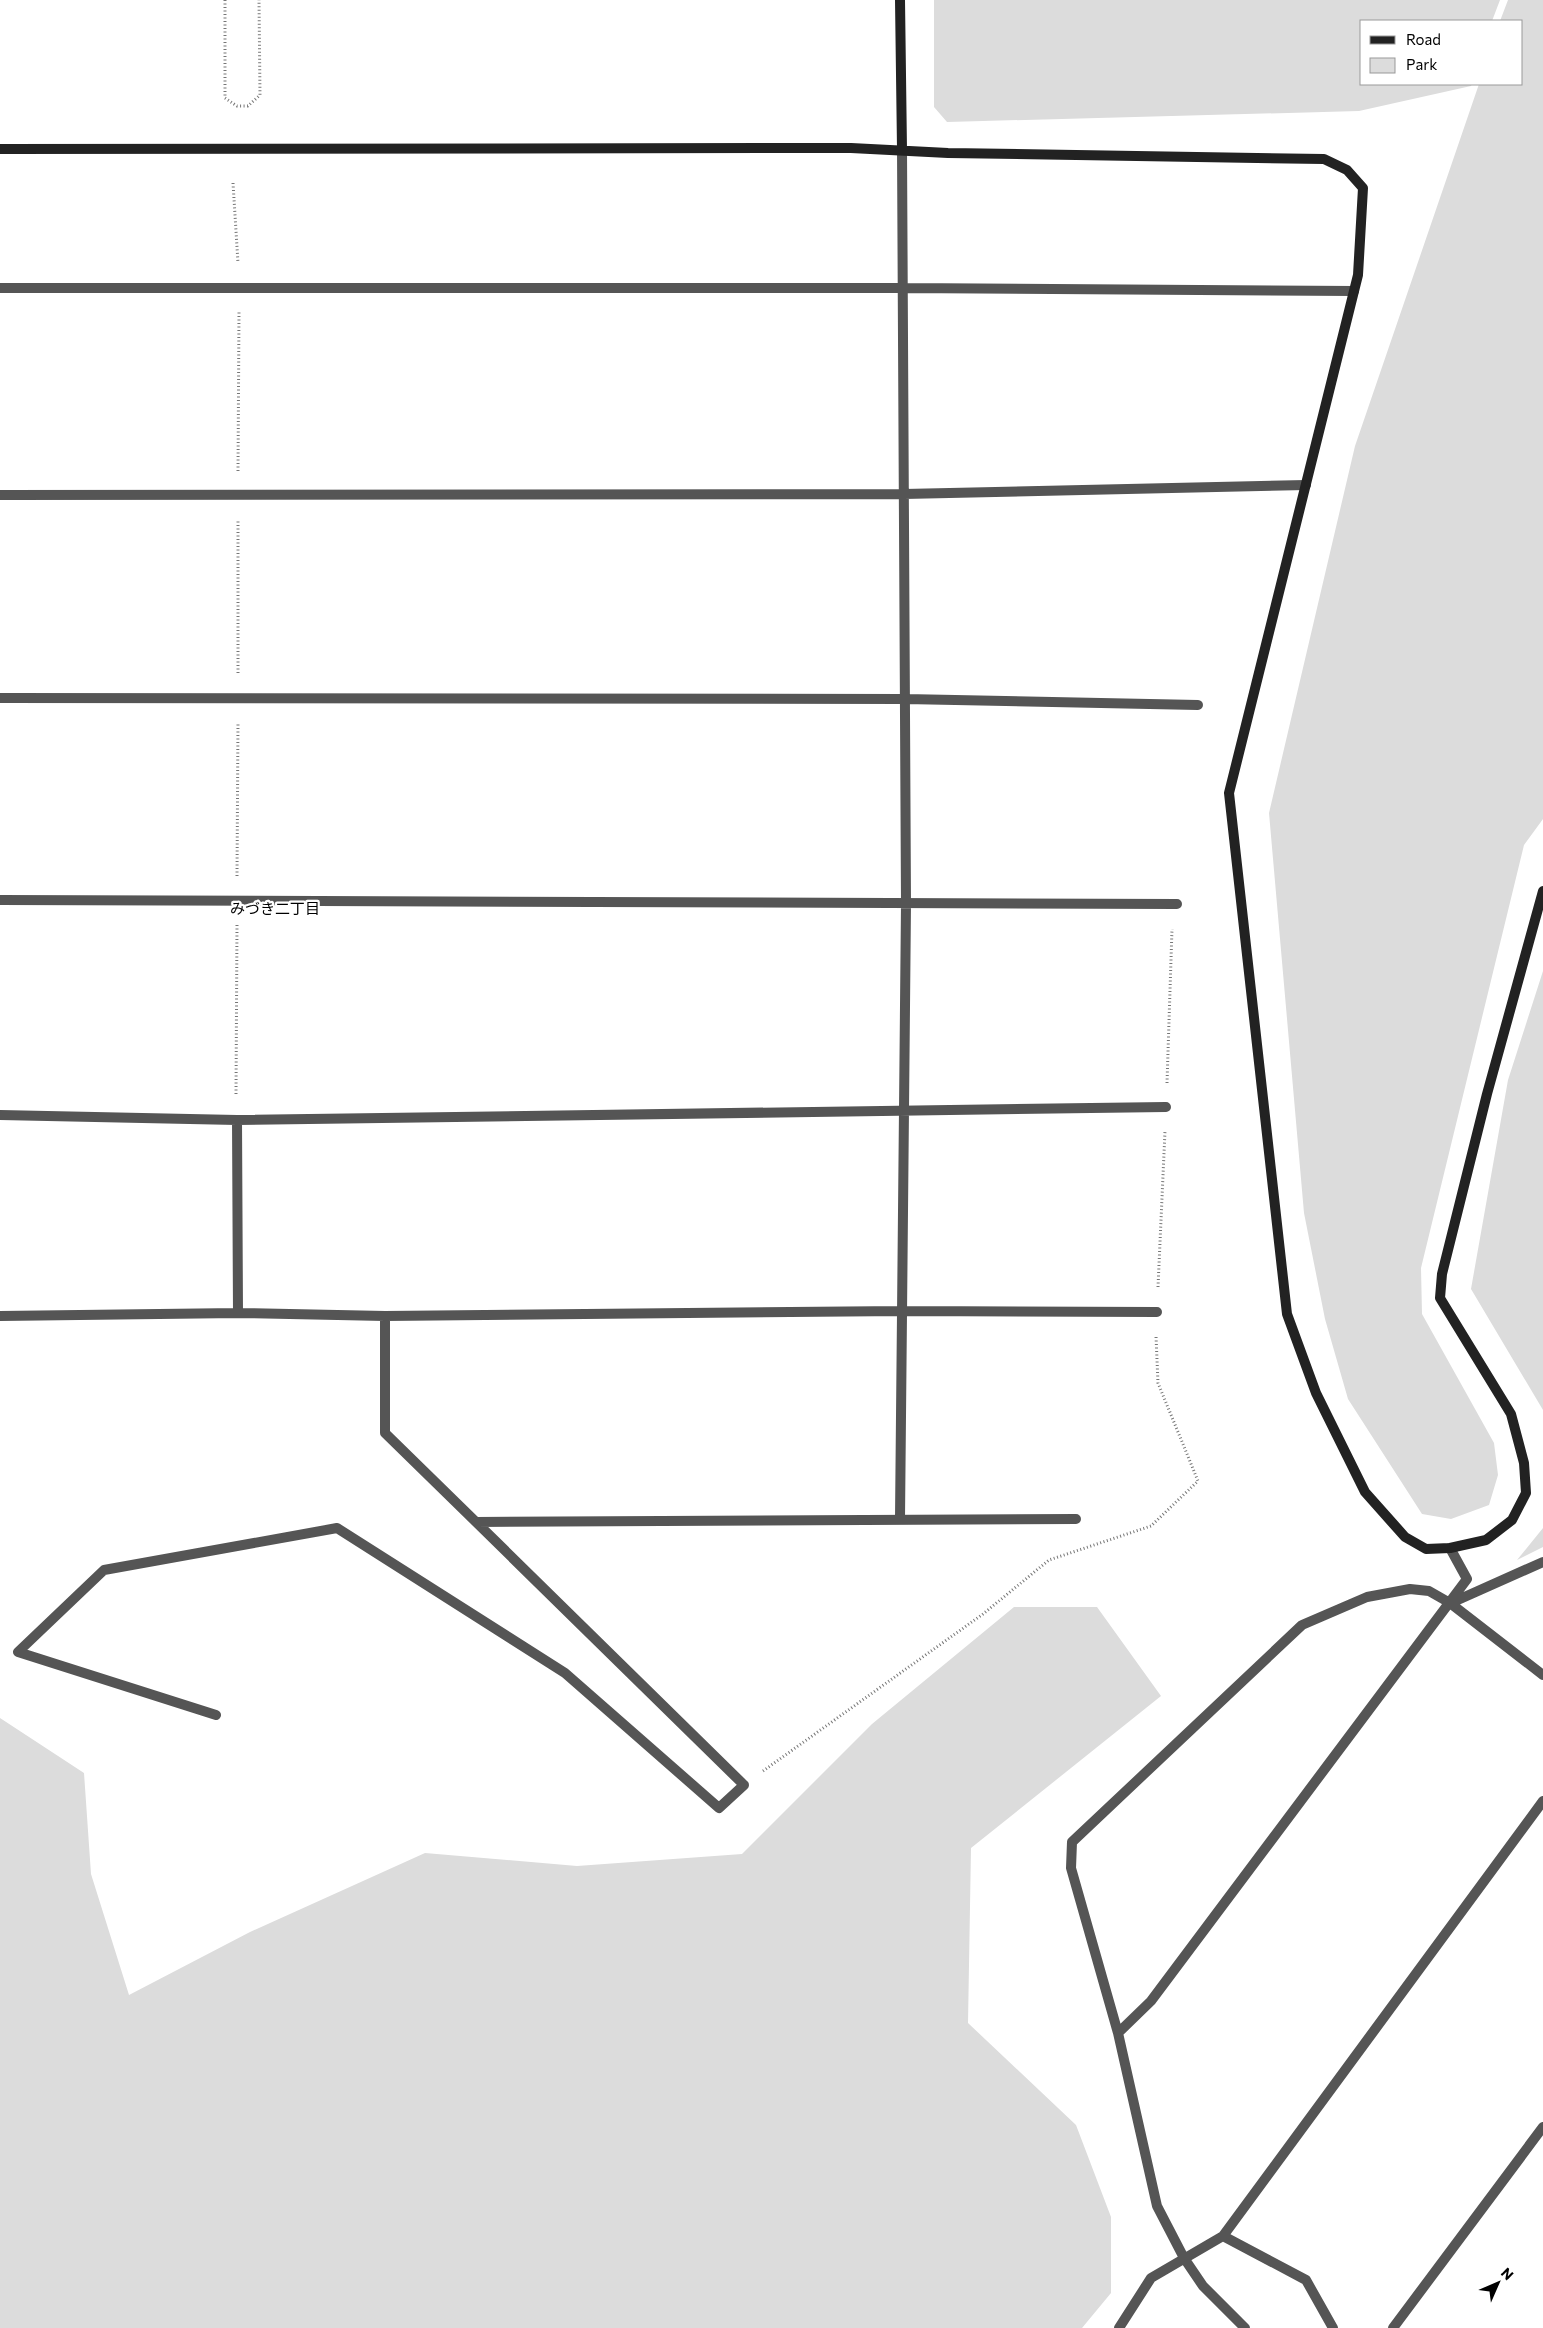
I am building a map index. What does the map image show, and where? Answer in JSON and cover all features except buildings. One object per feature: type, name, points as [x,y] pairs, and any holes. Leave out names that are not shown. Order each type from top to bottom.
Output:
[{"type":"street","points":[[900,0],[906,698],[906,904],[900,1519]]},
{"type":"street","points":[[0,149],[902,149],[958,153],[1324,159],[1347,170],[1363,188],[1358,275],[1229,793],[1287,1314],[1316,1393],[1365,1492],[1405,1537],[1426,1548],[1450,1548],[1486,1540],[1512,1520],[1526,1493],[1524,1463],[1511,1414],[1440,1298],[1442,1274],[1485,1104],[1543,891]]},
{"type":"street","points":[[0,288],[903,288],[1354,291]]},
{"type":"street","points":[[0,494],[904,494],[1306,485]]},
{"type":"street","points":[[0,698],[906,698],[1198,705]]},
{"type":"street","points":[[0,900],[1177,904]]},
{"type":"street","points":[[0,1115],[237,1120],[1166,1107]]},
{"type":"street","points":[[237,1120],[238,1313]]},
{"type":"street","points":[[0,1316],[238,1313],[385,1316],[903,1311],[1157,1312]]},
{"type":"street","points":[[216,1715],[18,1652],[104,1570],[337,1528],[565,1673],[719,1808],[744,1785],[385,1433],[385,1316]]},
{"type":"street","points":[[476,1522],[1076,1519]]},
{"type":"street","points":[[1118,2033],[1151,2001],[1467,1580],[1450,1548]]},
{"type":"street","points":[[1450,1603],[1543,1562]]},
{"type":"street","points":[[1245,2328],[1203,2286],[1184,2258],[1157,2206],[1118,2033],[1071,1868],[1072,1842],[1302,1625],[1367,1596],[1410,1589],[1429,1591],[1450,1603],[1543,1675]]},
{"type":"street","points":[[1119,2328],[1151,2278],[1223,2236],[1543,1801]]},
{"type":"street","points":[[1393,2328],[1543,2127]]},
{"type":"street","points":[[1223,2236],[1306,2280],[1333,2328]]},
{"type":"path","points":[[225,0],[226,98],[237,106],[248,106],[260,96],[259,0]]},
{"type":"path","points":[[234,183],[239,288],[236,1094]]},
{"type":"path","points":[[744,1785],[983,1614],[1050,1560],[1151,1526],[1198,1481],[1158,1383],[1157,1312],[1172,931],[1177,904]]},
{"type":"green space","points":[[934,0],[1500,0],[1492,20],[1360,20],[1360,85],[1472,85],[1359,111],[947,122],[934,107]]},
{"type":"green space","points":[[1508,0],[1543,0],[1543,819],[1524,845],[1421,1268],[1422,1314],[1494,1443],[1498,1475],[1489,1505],[1451,1519],[1422,1514],[1348,1399],[1325,1319],[1304,1213],[1269,813],[1355,446],[1479,85],[1523,85],[1523,20],[1500,20]]},
{"type":"green space","points":[[1543,971],[1543,1410],[1471,1289],[1508,1080]]},
{"type":"green space","points":[[1543,1528],[1543,1547],[1517,1560]]},
{"type":"green space","points":[[1014,1607],[1097,1607],[1161,1696],[971,1848],[968,2023],[1076,2125],[1111,2217],[1111,2293],[1082,2328],[0,2328],[0,1718],[84,1773],[91,1874],[129,1995],[250,1932],[425,1853],[577,1866],[742,1854],[872,1724]]},
{"type":"district","name":"みづき二丁目","points":[[275,908]]}]
